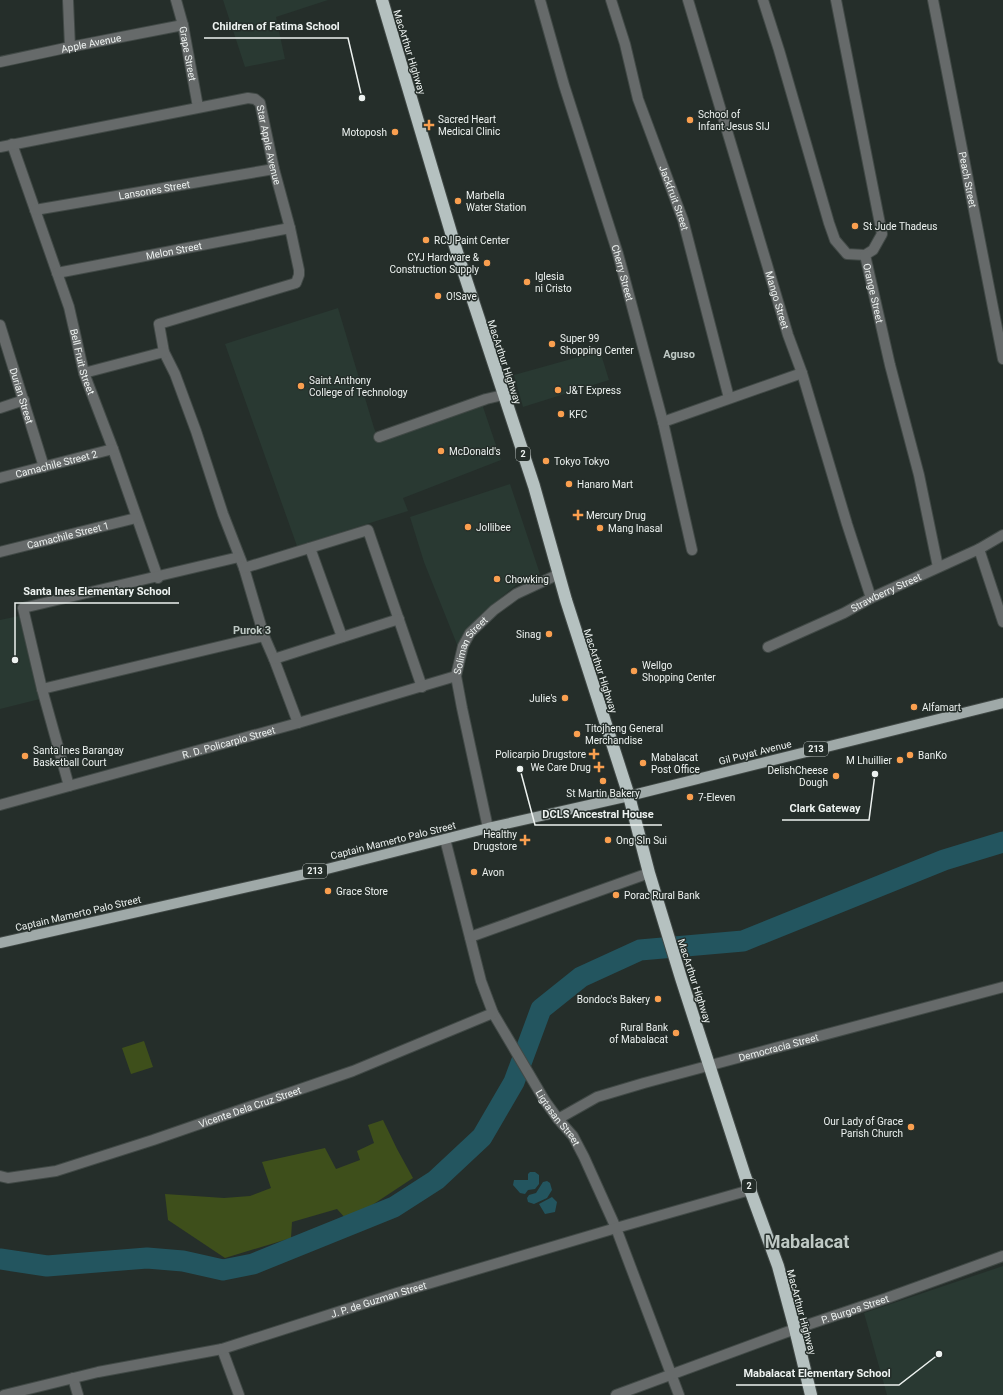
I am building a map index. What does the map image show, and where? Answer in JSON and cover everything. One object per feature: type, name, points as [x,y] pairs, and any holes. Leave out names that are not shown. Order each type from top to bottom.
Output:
[{"type":"highway","name":"MacArthur Highway","points":[[382,0],[455,246],[534,486],[559,574],[629,796],[649,873],[681,978],[750,1190],[778,1266],[796,1329],[811,1395]]},
{"type":"main road","name":"Gil Puyat Avenue","points":[[629,796],[1003,703]]},
{"type":"main road","name":"Captain Mamerto Palo Street","points":[[0,943],[319,870],[488,828],[629,796]]},
{"type":"street","points":[[68,0],[70,47]]},
{"type":"street","name":"Grape Street","points":[[176,0],[183,25],[198,107]]},
{"type":"street","name":"Cherry Street","points":[[540,0],[564,85],[618,254],[663,422],[692,550]]},
{"type":"street","name":"Jackfruit Street","points":[[611,0],[625,44],[638,99],[683,220],[729,398]]},
{"type":"street","name":"Mango Street","points":[[688,0],[788,335],[802,373],[847,524],[871,598]]},
{"type":"street","points":[[763,0],[835,240],[847,254],[865,255]]},
{"type":"street","name":"Orange Street","points":[[836,0],[882,234],[873,250],[865,255],[890,365],[919,475],[938,567]]},
{"type":"street","name":"Peach Street","points":[[933,0],[1003,359]]},
{"type":"street","name":"Apple Avenue","points":[[0,62],[183,25]]},
{"type":"street","name":"Star Apple Avenue","points":[[0,147],[248,98],[255,99],[260,103],[299,270],[296,284],[159,324],[164,352]]},
{"type":"street","name":"Bell Fruit Street","points":[[12,144],[69,308],[84,373],[113,449],[158,578]]},
{"type":"street","name":"Lansones Street","points":[[35,210],[274,168]]},
{"type":"street","name":"Melon Street","points":[[57,273],[290,228]]},
{"type":"street","name":"Durian Street","points":[[0,325],[44,467]]},
{"type":"street","points":[[84,373],[164,352],[175,374],[196,430],[222,514],[244,568],[264,636],[298,723]]},
{"type":"street","points":[[663,422],[802,373]]},
{"type":"street","points":[[379,437],[486,399],[503,395]]},
{"type":"street","points":[[0,408],[24,400]]},
{"type":"street","name":"Camachile Street 2","points":[[0,478],[113,449]]},
{"type":"street","name":"Camachile Street 1","points":[[0,552],[136,518]]},
{"type":"street","points":[[244,568],[368,530],[422,687]]},
{"type":"street","name":"Strawberry Street","points":[[768,647],[979,549],[1003,535]]},
{"type":"street","points":[[310,548],[342,637]]},
{"type":"street","points":[[979,549],[1003,622]]},
{"type":"street","points":[[69,786],[42,689],[23,608],[158,578],[239,557]]},
{"type":"street","name":"Soliman Street","points":[[488,828],[456,676],[463,646],[470,633],[494,610],[516,594],[559,574]]},
{"type":"street","points":[[274,659],[399,619]]},
{"type":"street","points":[[42,689],[264,636]]},
{"type":"street","name":"R. D. Policarpio Street","points":[[0,805],[298,723],[456,676]]},
{"type":"street","name":"Ligtasan Street","points":[[445,839],[481,981],[493,1013],[545,1101],[573,1136],[616,1228],[679,1395]]},
{"type":"street","points":[[470,937],[649,873]]},
{"type":"street","name":"Democracia Street","points":[[558,1119],[597,1097],[644,1083],[1003,987]]},
{"type":"street","name":"Vicente Dela Cruz Street","points":[[0,1176],[8,1178],[56,1171],[154,1140],[353,1071],[493,1013]]},
{"type":"street","name":"J. P. de Guzman Street","points":[[4,1395],[19,1394],[73,1378],[222,1348],[404,1291],[750,1190]]},
{"type":"street","name":"P. Burgos Street","points":[[616,1395],[670,1374],[1003,1256]]},
{"type":"street","points":[[222,1348],[239,1395]]},
{"type":"street","points":[[73,1378],[78,1395]]},
{"type":"shaded area","points":[[223,0],[328,0],[276,17],[285,59],[245,67]]},
{"type":"shaded area","name":"Saint Anthony College of Technology","points":[[338,308],[374,428],[380,441],[482,404],[501,460],[403,498],[408,511],[297,546],[225,344]]},
{"type":"shaded area","points":[[600,351],[609,380],[523,407],[514,375]]},
{"type":"shaded area","points":[[510,484],[540,574],[516,585],[480,615],[458,647],[424,562],[410,517]]},
{"type":"shaded area","points":[[19,616],[40,699],[0,709],[0,620]]},
{"type":"shaded area","points":[[1003,1266],[1003,1395],[887,1395],[864,1313]]},
{"type":"green space","points":[[144,1041],[153,1067],[131,1074],[122,1048]]},
{"type":"green space","points":[[383,1120],[413,1178],[348,1221],[337,1209],[292,1222],[291,1238],[225,1258],[168,1220],[165,1194],[224,1198],[250,1196],[271,1188],[262,1162],[325,1148],[336,1169],[360,1160],[357,1151],[374,1143],[368,1125]]},
{"type":"water","points":[[530,1172],[535,1172],[539,1175],[539,1184],[535,1189],[528,1190],[525,1194],[520,1193],[513,1185],[514,1180],[528,1180],[528,1174]]},
{"type":"water","points":[[547,1181],[550,1183],[552,1190],[547,1198],[534,1204],[528,1202],[527,1198],[529,1195],[536,1193],[543,1182]]},
{"type":"water","points":[[552,1197],[557,1202],[555,1212],[545,1214],[539,1204]]},
{"type":"waterway","points":[[0,1259],[47,1266],[147,1258],[183,1261],[223,1270],[253,1264],[394,1207],[436,1180],[482,1137],[514,1082],[541,1009],[581,977],[640,950],[743,941],[944,860],[1003,842]]},
{"type":"place","name":"Children of Fatima School","points":[[362,98]]},
{"type":"place","name":"School of Infant Jesus SIJ","points":[[690,120]]},
{"type":"place","name":"Sacred Heart Medical Clinic","points":[[429,125]]},
{"type":"place","name":"Motoposh","points":[[395,132]]},
{"type":"place","name":"Marbella Water Station","points":[[458,201]]},
{"type":"place","name":"St Jude Thadeus","points":[[855,226]]},
{"type":"place","name":"RCJ Paint Center","points":[[426,240]]},
{"type":"place","name":"CYJ Hardware & Construction Supply","points":[[487,263]]},
{"type":"place","name":"Iglesia ni Cristo","points":[[527,282]]},
{"type":"place","name":"O!Save","points":[[438,296]]},
{"type":"place","name":"Super 99 Shopping Center","points":[[552,344]]},
{"type":"place","name":"Saint Anthony College of Technology","points":[[301,386]]},
{"type":"place","name":"J&T Express","points":[[558,390]]},
{"type":"place","name":"KFC","points":[[561,414]]},
{"type":"place","name":"McDonald's","points":[[441,451]]},
{"type":"place","name":"Tokyo Tokyo","points":[[546,461]]},
{"type":"place","name":"Hanaro Mart","points":[[569,484]]},
{"type":"place","name":"Mercury Drug","points":[[578,515]]},
{"type":"place","name":"Jollibee","points":[[468,527]]},
{"type":"place","name":"Mang Inasal","points":[[600,528]]},
{"type":"place","name":"Chowking","points":[[497,579]]},
{"type":"place","name":"Sinag","points":[[549,634]]},
{"type":"place","name":"Santa Ines Elementary School","points":[[15,660]]},
{"type":"place","name":"Wellgo Shopping Center","points":[[634,671]]},
{"type":"place","name":"Julie's","points":[[565,698]]},
{"type":"place","name":"Alfamart","points":[[914,707]]},
{"type":"place","name":"Titojheng General Merchandise","points":[[577,734]]},
{"type":"place","name":"Policarpio Drugstore","points":[[594,754]]},
{"type":"place","name":"BanKo","points":[[910,755]]},
{"type":"place","name":"Santa Ines Barangay Basketball Court","points":[[25,756]]},
{"type":"place","name":"M Lhuillier","points":[[900,760]]},
{"type":"place","name":"Mabalacat Post Office","points":[[643,763]]},
{"type":"place","name":"We Care Drug","points":[[599,767]]},
{"type":"place","name":"DCLS Ancestral House","points":[[520,769]]},
{"type":"place","name":"Clark Gateway","points":[[875,774]]},
{"type":"place","name":"DelishCheese Dough","points":[[836,776]]},
{"type":"place","name":"St Martin Bakery","points":[[603,781]]},
{"type":"place","name":"7-Eleven","points":[[690,797]]},
{"type":"place","name":"Healthy Drugstore","points":[[525,840]]},
{"type":"place","name":"Ong SIn Sui","points":[[608,840]]},
{"type":"place","name":"Avon","points":[[474,872]]},
{"type":"place","name":"Grace Store","points":[[328,891]]},
{"type":"place","name":"Porac Rural Bank","points":[[616,895]]},
{"type":"place","name":"Bondoc's Bakery","points":[[658,999]]},
{"type":"place","name":"Rural Bank of Mabalacat","points":[[676,1033]]},
{"type":"place","name":"Our Lady of Grace Parish Church","points":[[911,1127]]},
{"type":"place","name":"Mabalacat Elementary School","points":[[939,1354]]},
{"type":"district","name":"Aguso","points":[[679,354]]},
{"type":"district","name":"Purok 3","points":[[252,630]]},
{"type":"district","name":"Mabalacat","points":[[807,1242]]}]
